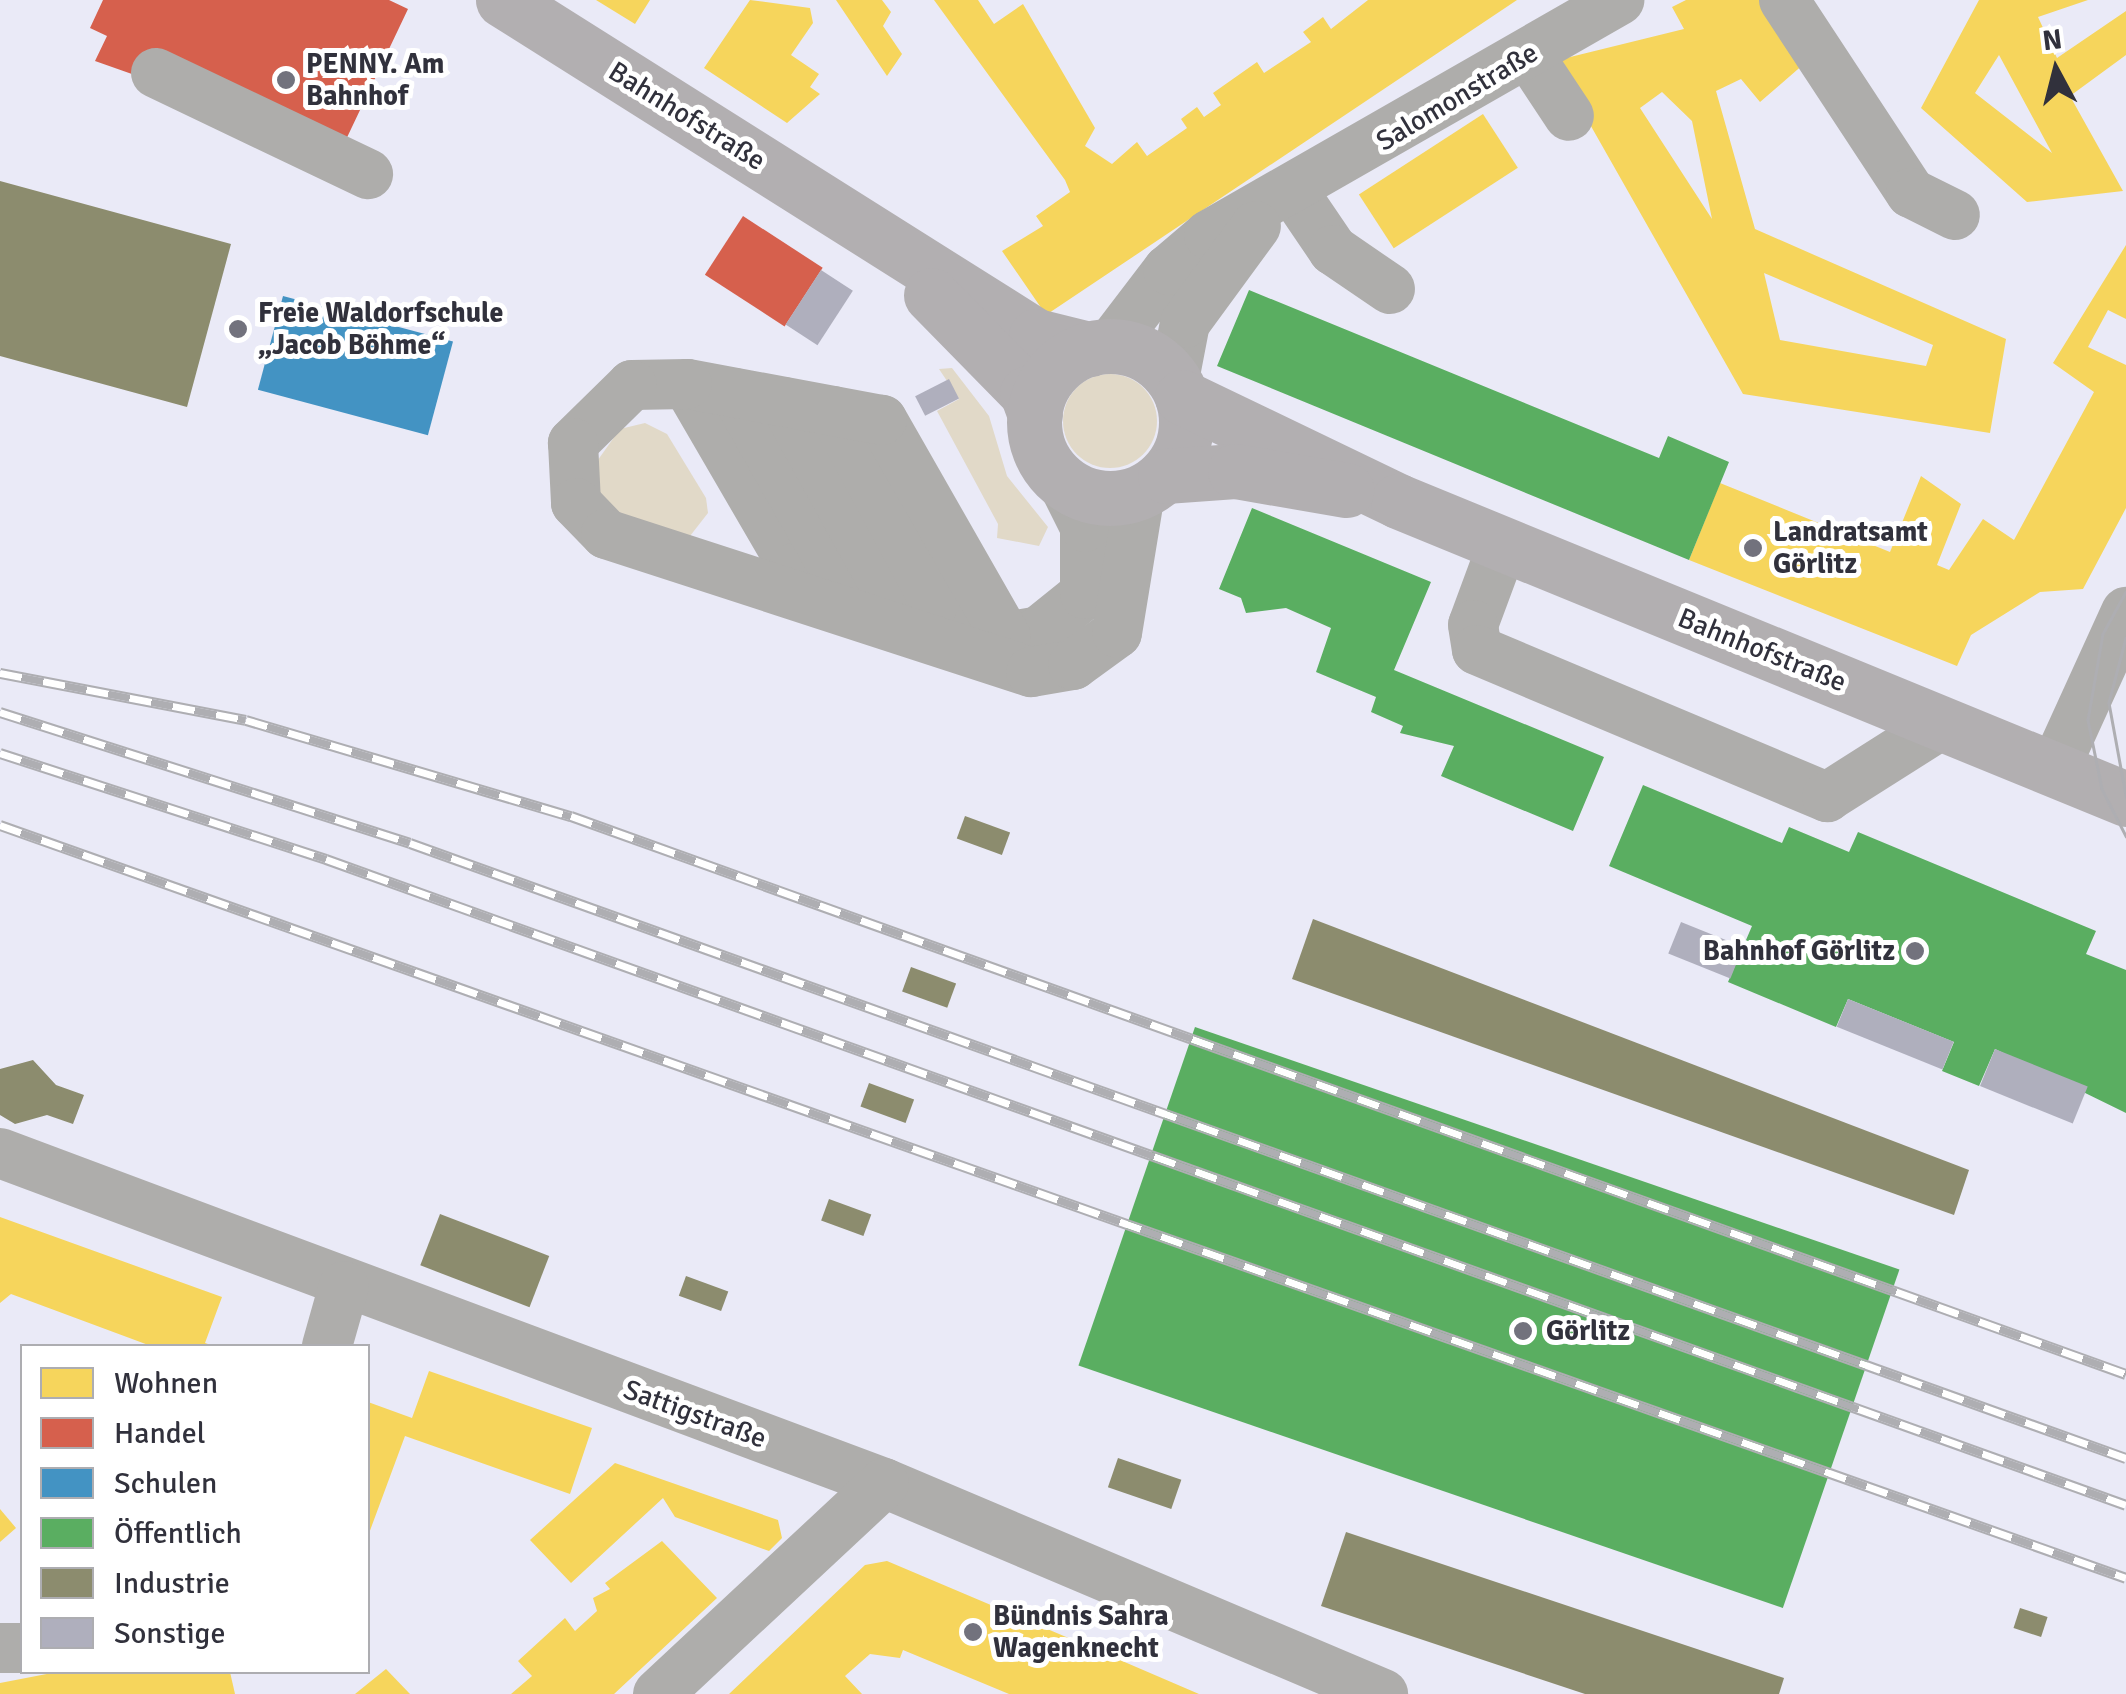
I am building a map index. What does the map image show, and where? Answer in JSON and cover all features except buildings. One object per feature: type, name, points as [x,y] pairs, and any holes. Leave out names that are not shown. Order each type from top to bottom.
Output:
[{"type":"main road","name":"Bahnhofstraße","points":[[503,0],[1036,336],[1146,355],[1178,388],[1398,501],[1942,724],[2062,752],[2126,799]]},
{"type":"main road","name":"Bahnhofstraße","points":[[870,231],[1020,384],[1034,414],[1040,452],[1062,481],[1091,496],[1152,484],[1264,474],[1398,501]]},
{"type":"main road","points":[[1034,414],[1050,375],[1099,348]]},
{"type":"main road","points":[[1152,484],[1184,440],[1178,388]]},
{"type":"street","name":"Salomonstraße","points":[[1099,348],[1193,247],[1295,194],[1620,0]]},
{"type":"street","points":[[1784,0],[1910,193],[1954,216]]},
{"type":"street","points":[[1528,54],[1568,116]]},
{"type":"street","points":[[156,73],[368,174]]},
{"type":"street","name":"Salomonstraße","points":[[1178,388],[1179,338],[1208,280],[1295,194]]},
{"type":"street","points":[[1295,194],[1333,250],[1390,289]]},
{"type":"street","points":[[687,384],[794,568],[1006,637],[1051,626],[1085,594],[1085,528],[1062,481]]},
{"type":"street","points":[[1006,637],[882,420],[687,384],[632,385],[581,428],[571,484],[586,520],[628,544],[1013,669],[1073,664],[1116,633],[1152,484]]},
{"type":"street","points":[[736,392],[844,584]]},
{"type":"street","points":[[784,402],[893,600]]},
{"type":"street","points":[[833,410],[943,616]]},
{"type":"street","points":[[1503,544],[1473,625],[1477,650],[1838,802],[1942,724]]},
{"type":"street","points":[[2062,752],[2126,612]]},
{"type":"street","name":"Sattigstraße","points":[[0,1154],[344,1286],[884,1483],[1383,1694]]},
{"type":"street","points":[[328,1344],[344,1286]]},
{"type":"street","points":[[658,1694],[884,1483]]},
{"type":"shaded area","points":[[952,368],[989,416],[1007,476],[1048,527],[1039,546],[997,538],[998,524],[937,411],[959,399],[939,369]]},
{"type":"shaded area","points":[[1110,374],[1128,377],[1143,388],[1154,403],[1154,439],[1143,454],[1128,465],[1110,468],[1092,465],[1077,454],[1066,439],[1063,421],[1066,403],[1077,388],[1092,377]]},
{"type":"shaded area","points":[[645,423],[667,434],[706,498],[708,513],[690,536],[644,529],[605,504],[590,471],[620,429]]},
{"type":"tram line","points":[[2126,592],[2103,634],[2088,720],[2102,789],[2126,836]]},
{"type":"tram line","points":[[2126,638],[2109,703],[2126,796]]},
{"type":"railway","points":[[0,673],[246,720],[571,816],[2126,1374]]},
{"type":"railway","points":[[0,712],[410,843],[2126,1458]]},
{"type":"railway","points":[[0,753],[326,859],[2126,1505]]},
{"type":"railway","points":[[0,825],[2126,1578]]},
{"type":"place","name":"PENNY. Am Bahnhof","points":[[286,80]]},
{"type":"place","name":"Freie Waldorfschule „Jacob Böhme“","points":[[238,329]]},
{"type":"place","name":"Landratsamt Görlitz","points":[[1753,548]]},
{"type":"place","name":"Bahnhof Görlitz","points":[[1915,951]]},
{"type":"place","name":"Görlitz","points":[[1523,1331]]},
{"type":"place","name":"Bündnis Sahra Wagenknecht","points":[[973,1632]]}]
